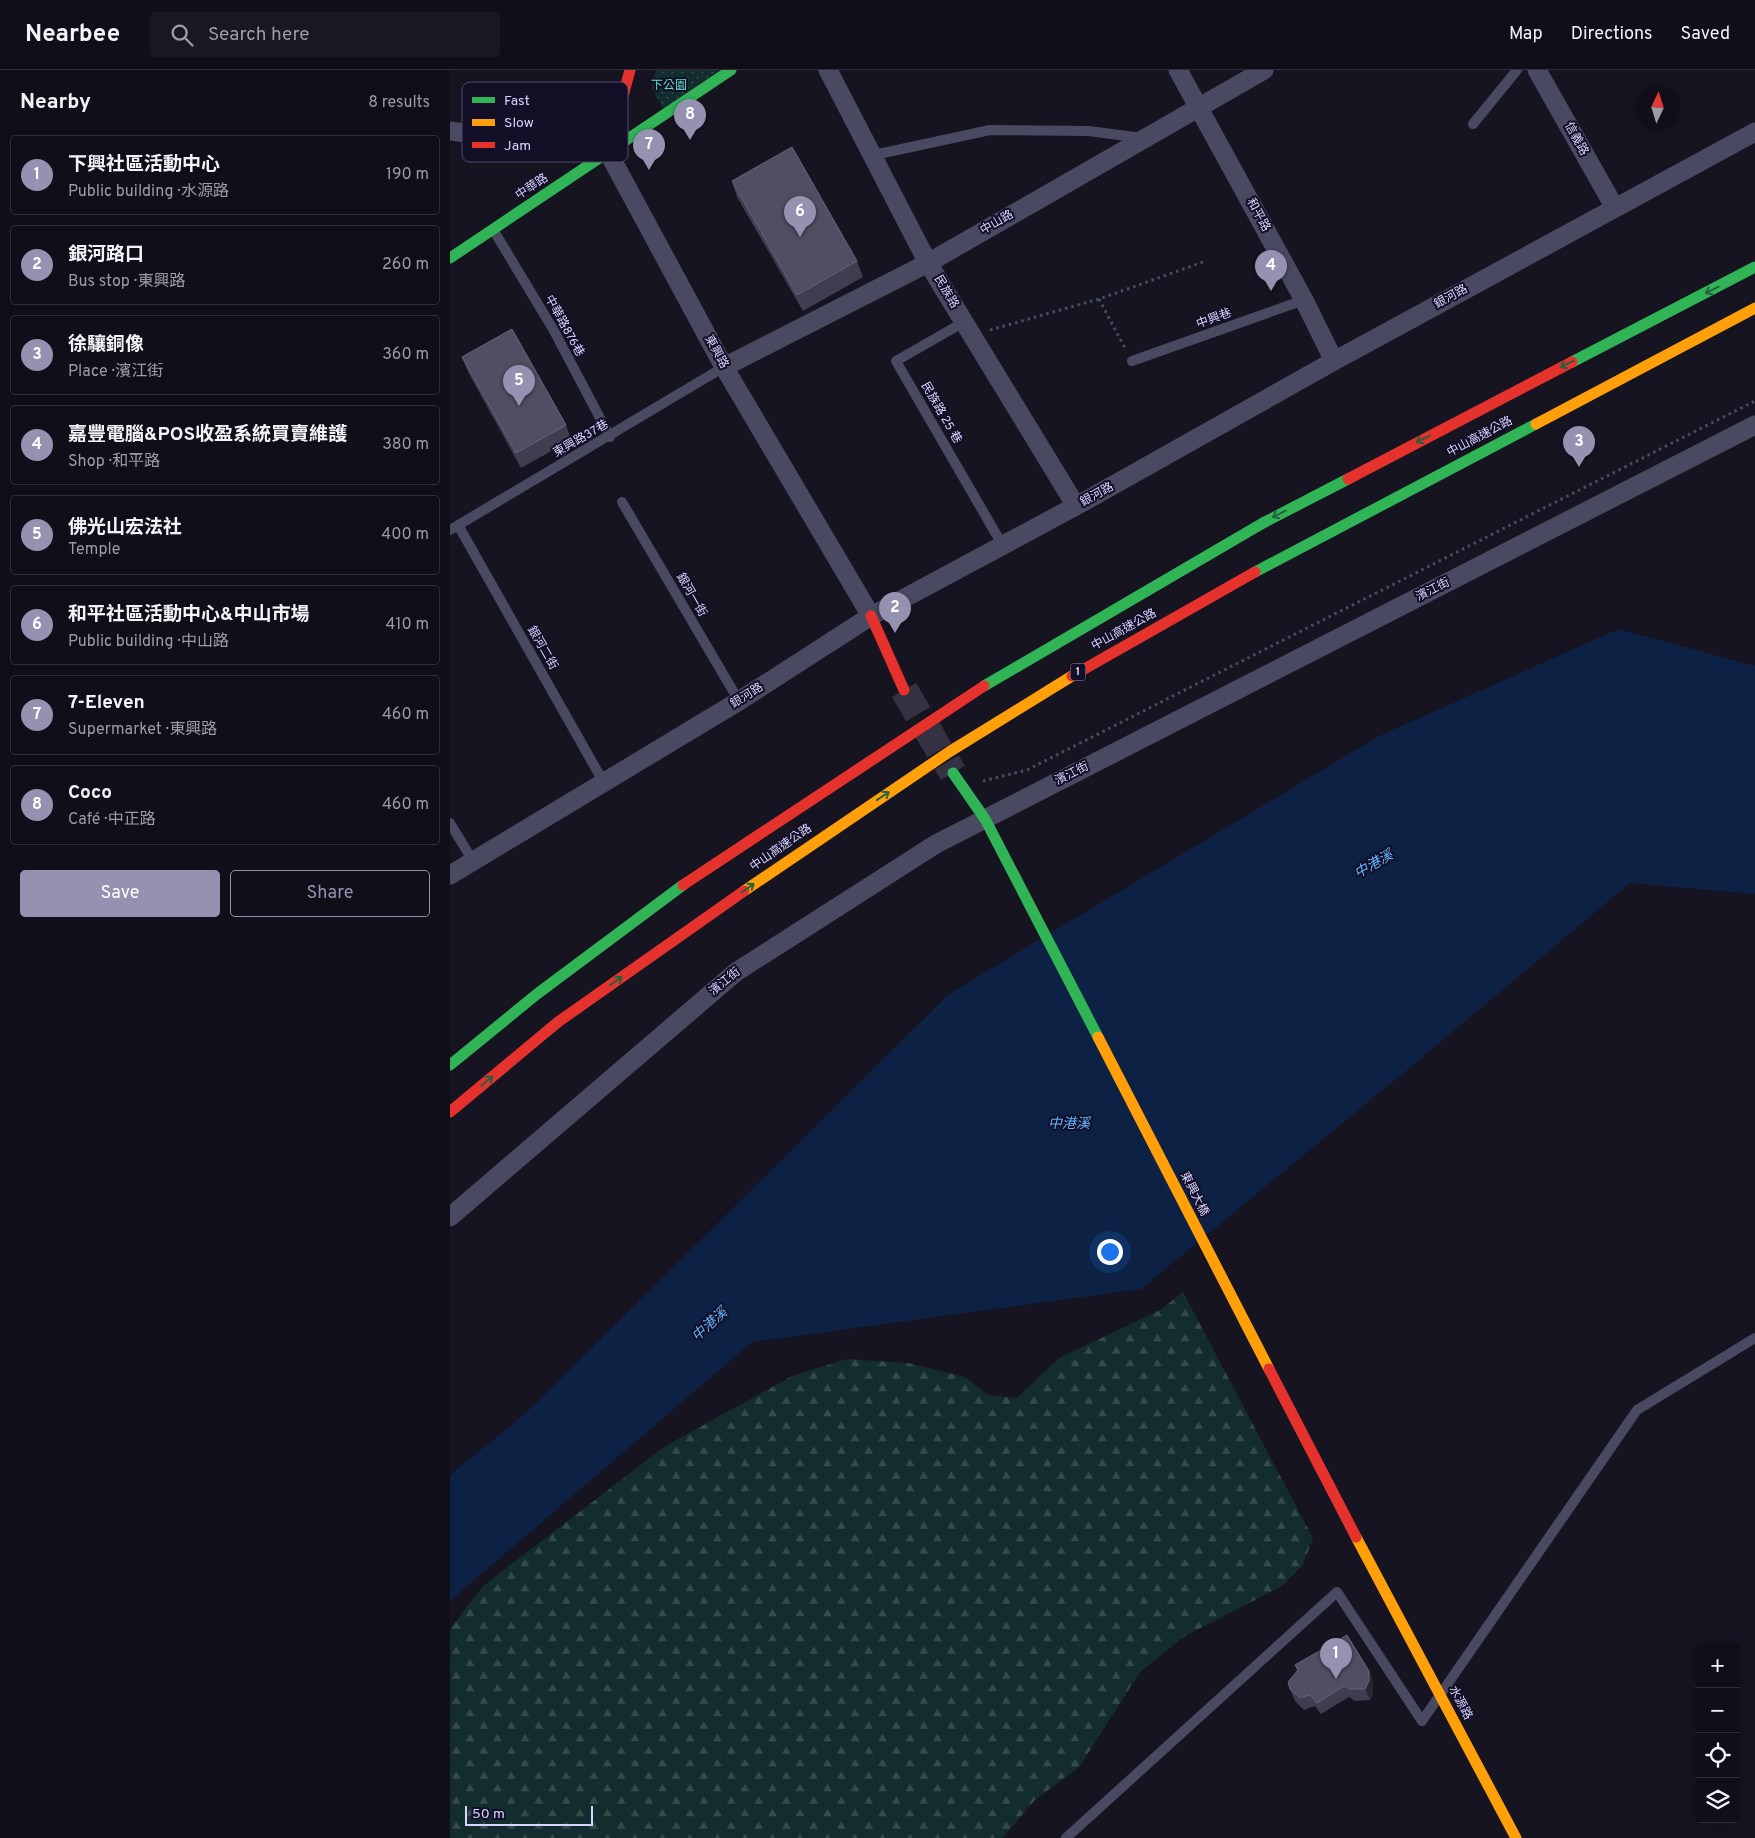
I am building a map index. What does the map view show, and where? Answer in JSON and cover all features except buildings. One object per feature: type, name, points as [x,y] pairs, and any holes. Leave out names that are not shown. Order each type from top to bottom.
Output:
[{"type":"main road","name":"中華路","points":[[628,139],[731,70]]},
{"type":"main road","name":"中華路","points":[[450,258],[593,162]]},
{"type":"main road","name":"中山高速公路","points":[[450,1066],[537,994],[691,879],[931,720],[1015,667],[1263,523],[1755,267]]},
{"type":"main road","name":"中山高速公路","points":[[450,1112],[558,1022],[791,858],[949,752],[1079,672],[1252,574],[1755,308]]},
{"type":"main road","name":"東興路","points":[[871,616],[904,690]]},
{"type":"main road","name":"東興大橋","points":[[953,773],[985,819],[1379,1581]]},
{"type":"main road","name":"水源路","points":[[1379,1581],[1516,1838]]},
{"type":"street","name":"民族路","points":[[828,70],[874,155],[928,263],[1076,506]]},
{"type":"street","name":"和平路","points":[[1178,70],[1304,300],[1334,361]]},
{"type":"street","name":"中山路","points":[[724,368],[928,263],[1264,70]]},
{"type":"street","name":"信義路","points":[[1537,70],[1614,208]]},
{"type":"street","name":"銀河路","points":[[450,874],[739,701],[871,616],[1003,546],[1334,361],[1755,132]]},
{"type":"street","name":"東興路","points":[[613,162],[724,368],[871,616]]},
{"type":"street","name":"濱江街","points":[[450,1217],[736,972],[936,844],[1755,425]]},
{"type":"lane","points":[[1473,124],[1517,70]]},
{"type":"lane","points":[[874,155],[990,130],[1089,131],[1144,138]]},
{"type":"lane","name":"中華路876巷","points":[[493,229],[553,329],[610,437]]},
{"type":"lane","name":"中興巷","points":[[1132,361],[1304,300]]},
{"type":"lane","name":"民族路 25 巷","points":[[968,329],[896,361],[1003,546]]},
{"type":"lane","name":"東興路37巷","points":[[454,528],[724,368]]},
{"type":"lane","name":"銀河一街","points":[[622,502],[739,701]]},
{"type":"lane","name":"銀河二街","points":[[454,528],[604,783]]},
{"type":"lane","points":[[450,823],[473,861]]},
{"type":"lane","points":[[1066,1838],[1337,1592],[1422,1721],[1637,1410],[1755,1338]]},
{"type":"path","points":[[968,329],[1099,299],[1206,261]]},
{"type":"path","points":[[1099,299],[1132,361]]},
{"type":"path","points":[[964,790],[986,779],[1027,770],[1755,401]]},
{"type":"green space","name":"下公園","points":[[656,70],[720,70],[663,109],[652,88]]},
{"type":"green space","points":[[1183,1292],[1313,1538],[1303,1565],[1282,1586],[1185,1636],[1140,1672],[1080,1766],[1035,1800],[1002,1838],[450,1838],[450,1629],[483,1586],[664,1447],[792,1376],[847,1359],[908,1363],[965,1377],[988,1395],[1017,1398],[1059,1358],[1160,1310]]},
{"type":"water","name":"中港溪","points":[[1619,629],[1755,666],[1755,894],[1630,883],[1412,1066],[1141,1289],[752,1342],[450,1601],[450,1475],[527,1412],[949,994],[1379,736]]},
{"type":"tunnel","points":[[904,690],[953,773]]},
{"type":"traffic: fast","points":[[628,139],[731,70]]},
{"type":"traffic: fast","points":[[450,258],[593,162]]},
{"type":"traffic: fast","points":[[1572,362],[1755,267]]},
{"type":"traffic: fast","points":[[1255,572],[1536,424]]},
{"type":"traffic: fast","points":[[984,686],[1263,523],[1348,479]]},
{"type":"traffic: fast","points":[[953,773],[985,819],[1098,1037]]},
{"type":"traffic: fast","points":[[450,1065],[537,994],[683,885]]},
{"type":"traffic: slow","points":[[1536,424],[1755,308]]},
{"type":"traffic: slow","points":[[744,891],[949,752],[1072,676]]},
{"type":"traffic: slow","points":[[1098,1037],[1269,1369]]},
{"type":"traffic: slow","points":[[1356,1537],[1516,1838]]},
{"type":"traffic: jam","points":[[627,82],[630,70]]},
{"type":"traffic: jam","points":[[1348,479],[1572,362]]},
{"type":"traffic: jam","points":[[1072,676],[1255,572]]},
{"type":"traffic: jam","points":[[871,616],[904,690]]},
{"type":"traffic: jam","points":[[683,885],[984,686]]},
{"type":"traffic: jam","points":[[450,1112],[558,1022],[744,891]]},
{"type":"traffic: jam","points":[[1269,1369],[1356,1537]]},
{"type":"place","name":"Coco","points":[[690,140]]},
{"type":"place","name":"7-Eleven","points":[[649,170]]},
{"type":"place","name":"和平社區活動中心&中山市場","points":[[800,237]]},
{"type":"place","name":"嘉豐電腦&POS收盈系統買賣維護","points":[[1271,291]]},
{"type":"place","name":"佛光山宏法社","points":[[519,406]]},
{"type":"place","name":"徐驤銅像","points":[[1579,467]]},
{"type":"place","name":"銀河路口","points":[[895,633]]},
{"type":"place","name":"下興社區活動中心","points":[[1336,1679]]}]
